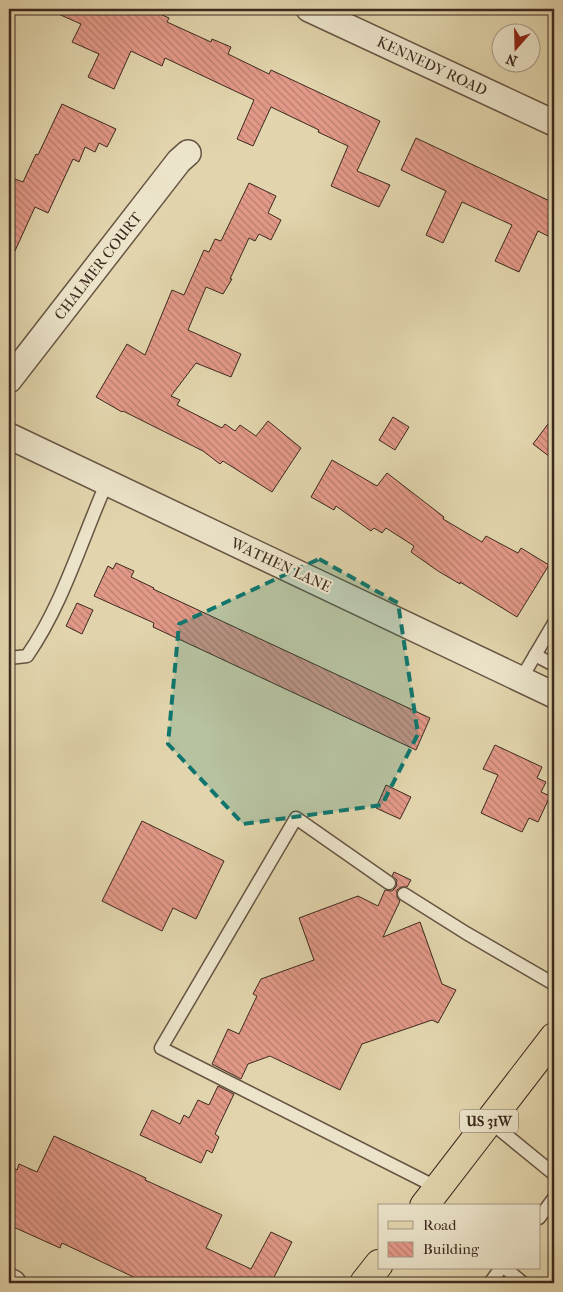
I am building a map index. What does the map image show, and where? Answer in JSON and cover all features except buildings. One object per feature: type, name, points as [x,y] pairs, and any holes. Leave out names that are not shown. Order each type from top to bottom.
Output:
[{"type":"main road","name":"US 31W","points":[[431,1197],[554,1037]]},
{"type":"main road","points":[[364,1283],[378,1265]]},
{"type":"street","name":"KENNEDY ROAD","points":[[310,9],[554,123]]},
{"type":"street","name":"CHALMER COURT","points":[[9,380],[173,169],[188,153]]},
{"type":"street","name":"WATHEN LANE","points":[[9,436],[554,695]]},
{"type":"street","points":[[9,1281],[14,1283]]},
{"type":"lane","points":[[9,658],[26,656],[40,637],[63,592],[107,482]]},
{"type":"lane","points":[[521,679],[554,623]]},
{"type":"lane","points":[[535,655],[554,665]]},
{"type":"lane","points":[[389,883],[296,818],[161,1048],[431,1197]]},
{"type":"lane","points":[[404,894],[466,933],[554,984]]},
{"type":"lane","points":[[489,1120],[554,1174]]},
{"type":"lane","points":[[540,1217],[554,1198]]},
{"type":"lane","points":[[490,1283],[500,1270]]},
{"type":"lane","points":[[507,1270],[523,1283]]},
{"type":"highlighted area","points":[[319,559],[398,603],[418,734],[382,805],[243,824],[168,744],[179,624]]}]
